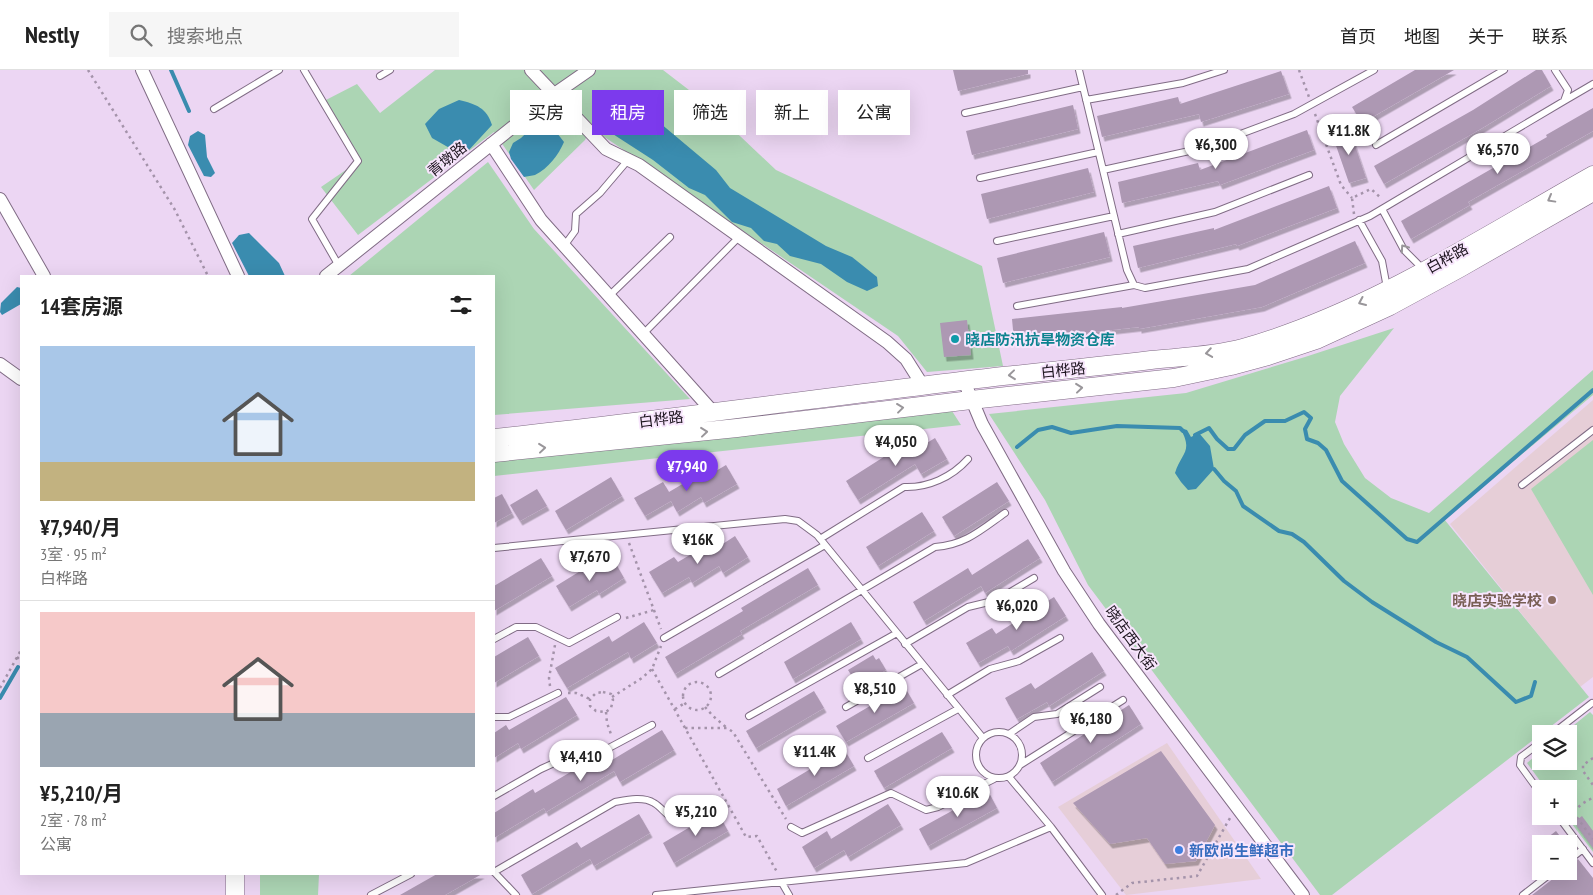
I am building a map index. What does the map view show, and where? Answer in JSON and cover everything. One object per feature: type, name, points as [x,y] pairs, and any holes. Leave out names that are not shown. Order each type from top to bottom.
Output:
[{"type":"street","points":[[142,70],[238,275]]},
{"type":"street","points":[[531,70],[549,90]]},
{"type":"street","name":"青墩路","points":[[560,90],[589,70]]},
{"type":"street","points":[[582,125],[606,149],[639,165],[887,342],[906,359],[923,386]]},
{"type":"street","name":"青墩路","points":[[327,275],[510,129]]},
{"type":"street","points":[[491,144],[541,220],[714,413]]},
{"type":"street","name":"白桦路","points":[[1428,277],[1593,175]]},
{"type":"street","name":"白桦路","points":[[495,453],[737,428],[1174,378],[1231,366],[1316,340],[1428,277],[1593,192]]},
{"type":"street","points":[[0,199],[43,275]]},
{"type":"street","name":"白桦路","points":[[495,438],[714,413],[964,381],[1192,356],[1240,348],[1286,334],[1338,313],[1390,298]]},
{"type":"street","points":[[0,364],[20,378]]},
{"type":"street","name":"晓店西大街","points":[[964,381],[982,424],[1074,586],[1099,624],[1303,895]]},
{"type":"street","points":[[235,875],[235,895]]},
{"type":"lane","points":[[214,109],[279,70]]},
{"type":"lane","points":[[304,70],[358,161],[312,219],[339,266]]},
{"type":"lane","points":[[380,76],[390,70]]},
{"type":"lane","points":[[1079,70],[1127,270],[1134,285]]},
{"type":"lane","points":[[1086,100],[1183,83],[1224,70]]},
{"type":"lane","points":[[1103,170],[1203,148],[1294,114],[1374,70]]},
{"type":"lane","points":[[1376,145],[1504,70]]},
{"type":"lane","points":[[1556,70],[1568,90],[1564,101]]},
{"type":"lane","points":[[1017,306],[1134,285],[1146,288],[1248,269],[1357,222],[1382,209],[1593,84]]},
{"type":"lane","points":[[965,113],[1083,87]]},
{"type":"lane","points":[[980,178],[1098,152]]},
{"type":"lane","points":[[564,246],[575,231],[576,214],[600,193],[628,160]]},
{"type":"lane","points":[[1118,234],[1215,212],[1308,175]]},
{"type":"lane","points":[[1382,209],[1404,250],[1428,277]]},
{"type":"lane","points":[[997,241],[1114,216]]},
{"type":"lane","points":[[1357,222],[1382,261],[1390,298]]},
{"type":"lane","points":[[609,296],[670,237]]},
{"type":"lane","points":[[643,334],[739,237]]},
{"type":"lane","points":[[1522,485],[1593,430]]},
{"type":"lane","points":[[664,638],[823,542],[904,487],[918,488],[935,482],[962,466],[968,460]]},
{"type":"lane","points":[[718,674],[935,547],[949,546],[962,542],[1005,513]]},
{"type":"lane","points":[[495,548],[785,519],[798,521],[823,542],[983,738]]},
{"type":"lane","points":[[906,644],[968,607],[997,600],[1034,578]]},
{"type":"lane","points":[[495,638],[516,627],[536,627],[569,643],[618,617]]},
{"type":"lane","points":[[749,716],[897,633]]},
{"type":"lane","points":[[947,695],[990,669],[1019,661],[1060,638]]},
{"type":"lane","points":[[846,708],[922,664]]},
{"type":"lane","points":[[1009,734],[1034,717],[1057,714],[1100,687]]},
{"type":"lane","points":[[495,717],[509,716],[558,693]]},
{"type":"lane","points":[[1020,765],[1123,700]]},
{"type":"lane","points":[[1564,725],[1592,703]]},
{"type":"lane","points":[[868,758],[958,709]]},
{"type":"lane","points":[[495,795],[541,769],[587,748],[608,750],[652,725]]},
{"type":"lane","points":[[990,733],[1009,734],[1018,742],[1022,749],[1020,765],[1016,772],[1009,777],[1002,779],[987,776],[977,765],[976,750],[983,738],[990,733]]},
{"type":"lane","points":[[1532,749],[1521,757],[1520,765],[1532,782]]},
{"type":"lane","points":[[1009,777],[1051,827],[1102,895]]},
{"type":"lane","points":[[791,827],[802,833],[891,793],[926,810],[938,807],[994,778]]},
{"type":"lane","points":[[495,871],[615,802],[630,799],[653,802],[670,817],[676,819],[705,801]]},
{"type":"lane","points":[[1565,825],[1593,863]]},
{"type":"lane","points":[[656,895],[966,864],[1051,827]]},
{"type":"lane","points":[[1577,853],[1582,849]]},
{"type":"lane","points":[[495,873],[516,895]]},
{"type":"lane","points":[[371,895],[409,875]]},
{"type":"lane","points":[[1523,895],[1542,880]]},
{"type":"lane","points":[[782,883],[789,895]]},
{"type":"path","points":[[88,70],[175,210],[208,275]]},
{"type":"path","points":[[1299,70],[1341,185],[1352,198],[1357,222]]},
{"type":"path","points":[[1352,198],[1371,189],[1388,205]]},
{"type":"path","points":[[612,698],[652,669],[664,638],[626,535]]},
{"type":"path","points":[[618,617],[627,618],[654,610]]},
{"type":"path","points":[[556,636],[549,678],[550,686],[558,693],[576,693],[590,699]]},
{"type":"path","points":[[0,688],[20,652]]},
{"type":"path","points":[[17,657],[20,660]]},
{"type":"path","points":[[652,669],[746,837],[758,836],[782,883]]},
{"type":"path","points":[[699,682],[707,686],[710,699],[705,707],[697,710],[685,704],[683,699],[684,690],[690,684],[699,682]]},
{"type":"path","points":[[596,693],[611,694],[612,698],[614,700],[606,712],[596,712],[590,706],[590,699],[596,693]]},
{"type":"path","points":[[675,709],[685,704]]},
{"type":"path","points":[[705,707],[712,716],[733,732],[791,827]]},
{"type":"path","points":[[606,712],[607,722],[615,745]]},
{"type":"path","points":[[685,728],[727,728]]},
{"type":"path","points":[[1593,758],[1583,765],[1583,771],[1593,785]]},
{"type":"path","points":[[1577,808],[1585,801],[1593,798]]},
{"type":"path","points":[[1116,895],[1132,883],[1197,876],[1236,806]]},
{"type":"path","points":[[1577,817],[1593,839]]},
{"type":"shaded area","name":"晓店实验学校","points":[[1593,400],[1593,677],[1580,687],[1450,524]]},
{"type":"shaded area","points":[[1167,743],[1261,879],[1126,895],[1058,807]]},
{"type":"green space","points":[[435,70],[663,70],[689,90],[674,90],[674,135],[739,135],[776,170],[982,266],[1003,366],[927,372],[898,336],[602,135],[664,135],[664,90],[592,90],[592,125],[585,140],[534,190],[494,132],[358,235],[321,187],[359,161],[322,102],[357,84],[380,113]]},
{"type":"green space","points":[[488,162],[534,229],[690,399],[495,415],[495,275],[350,275]]},
{"type":"green space","points":[[1394,328],[1340,396],[1335,422],[1344,444],[1365,478],[1391,498],[1429,513],[1593,370],[1593,395],[1444,519],[1589,697],[1553,725],[1532,725],[1532,741],[1332,895],[1320,895],[1088,585],[1045,500],[989,414],[1186,393]]},
{"type":"green space","points":[[952,411],[961,425],[495,476],[495,461]]},
{"type":"green space","points":[[1593,440],[1593,595],[1531,489]]},
{"type":"green space","points":[[1590,712],[1593,715],[1593,852],[1573,825],[1577,825],[1577,780],[1539,780],[1532,770],[1577,770],[1577,725],[1574,725]]},
{"type":"green space","points":[[1532,759],[1532,770],[1527,763]]},
{"type":"green space","points":[[260,875],[319,875],[318,895],[260,895]]},
{"type":"water","points":[[459,100],[471,103],[484,111],[492,125],[468,151],[453,150],[432,138],[425,124],[439,109]]},
{"type":"water","points":[[664,126],[716,170],[730,188],[826,246],[852,257],[877,277],[878,286],[867,291],[847,282],[821,264],[790,256],[777,244],[764,241],[751,228],[732,222],[705,195],[689,188],[653,160],[614,135],[664,135]]},
{"type":"water","points":[[198,131],[205,135],[207,157],[215,173],[211,177],[204,176],[188,145],[190,136]]},
{"type":"water","points":[[524,135],[559,135],[564,142],[549,165],[535,175],[524,177],[511,159],[509,152],[513,143]]},
{"type":"water","points":[[249,233],[279,263],[285,275],[248,275],[232,243],[239,235]]},
{"type":"water","points":[[17,287],[20,288],[20,305],[2,315],[0,312],[1,303]]},
{"type":"water","points":[[1180,428],[1187,430],[1191,437],[1199,433],[1210,446],[1214,469],[1196,489],[1188,490],[1175,473],[1186,448],[1186,442]]},
{"type":"building","points":[[953,70],[1028,70],[1028,74],[958,91]]},
{"type":"building","points":[[1415,70],[1454,70],[1362,123],[1352,107]]},
{"type":"building","points":[[1536,70],[1542,70],[1551,86],[1384,184],[1374,166],[1473,110]]},
{"type":"building","points":[[1281,71],[1289,94],[1201,122],[1199,114],[1102,137],[1097,116],[1178,97],[1180,104]]},
{"type":"building","points":[[1073,105],[1078,129],[972,155],[966,131]]},
{"type":"building","points":[[1593,108],[1593,131],[1468,202],[1470,205],[1411,239],[1401,221],[1547,137],[1546,135]]},
{"type":"building","points":[[1349,128],[1366,178],[1349,183],[1332,134]]},
{"type":"building","points":[[1307,130],[1314,150],[1220,185],[1218,181],[1122,203],[1118,182],[1198,163],[1200,170]]},
{"type":"building","points":[[1088,168],[1094,192],[987,219],[981,194]]},
{"type":"building","points":[[1329,186],[1337,208],[1237,246],[1236,244],[1138,268],[1133,246],[1214,228],[1214,230]]},
{"type":"building","points":[[1104,232],[1110,257],[1003,283],[997,258]]},
{"type":"building","points":[[1355,241],[1365,263],[1262,307],[1139,329],[1139,327],[1014,341],[1012,319],[1122,308],[1255,285]]},
{"type":"building","name":"晓店防汛抗旱物资仓库","points":[[967,320],[971,355],[944,357],[940,323]]},
{"type":"building","points":[[935,438],[947,459],[921,474],[915,464],[858,500],[846,481],[901,446],[907,455]]},
{"type":"building","points":[[726,465],[737,484],[704,503],[701,497],[677,512],[671,501],[645,516],[634,498],[663,482],[669,492],[696,476],[699,481]]},
{"type":"building","points":[[611,477],[622,496],[566,530],[555,511]]},
{"type":"building","points":[[997,482],[1009,501],[954,536],[942,517]]},
{"type":"building","points":[[537,489],[547,506],[520,521],[510,505]]},
{"type":"building","points":[[502,494],[512,513],[495,522],[495,498]]},
{"type":"building","points":[[922,512],[934,531],[878,566],[866,547]]},
{"type":"building","points":[[735,536],[748,557],[723,573],[719,566],[692,583],[689,577],[662,593],[649,572],[674,557],[678,562],[705,546],[709,553]]},
{"type":"building","points":[[1028,539],[1040,558],[985,593],[981,586],[924,621],[913,602],[968,568],[972,575]]},
{"type":"building","points":[[612,557],[624,578],[599,594],[597,590],[569,607],[556,586],[582,570],[584,574]]},
{"type":"building","points":[[541,558],[552,576],[495,610],[495,585]]},
{"type":"building","points":[[808,568],[818,585],[740,631],[742,634],[675,674],[665,657],[743,611],[741,608]]},
{"type":"building","points":[[1054,597],[1066,616],[1011,651],[1008,646],[978,663],[966,643],[992,628],[996,634]]},
{"type":"building","points":[[644,622],[657,643],[631,659],[628,652],[567,688],[555,668],[609,636],[612,642]]},
{"type":"building","points":[[851,622],[861,639],[793,679],[784,662]]},
{"type":"building","points":[[528,637],[539,656],[495,682],[495,656]]},
{"type":"building","points":[[1092,652],[1104,671],[1049,706],[1047,702],[1017,719],[1005,698],[1031,683],[1035,689]]},
{"type":"building","points":[[873,655],[876,660],[879,658],[886,670],[871,679],[872,682],[860,689],[848,670]]},
{"type":"building","points":[[904,686],[914,703],[846,742],[836,726]]},
{"type":"building","points":[[814,691],[824,708],[756,748],[746,731]]},
{"type":"building","points":[[566,697],[577,715],[521,749],[518,743],[495,757],[495,732],[506,725],[509,730]]},
{"type":"building","points":[[1129,705],[1141,724],[1052,782],[1040,763]]},
{"type":"building","points":[[662,730],[674,750],[620,782],[614,771],[546,812],[544,808],[495,837],[495,812],[533,789],[535,793],[591,760],[597,769]]},
{"type":"building","points":[[942,732],[952,748],[884,788],[874,771]]},
{"type":"building","points":[[844,749],[854,766],[786,806],[777,789]]},
{"type":"building","points":[[1161,751],[1215,825],[1196,861],[1165,864],[1147,838],[1110,844],[1073,803]]},
{"type":"building","points":[[988,791],[997,808],[928,846],[919,829]]},
{"type":"building","points":[[888,804],[901,825],[848,857],[844,850],[814,868],[802,847],[827,831],[831,839]]},
{"type":"building","points":[[717,811],[728,831],[674,863],[663,843]]},
{"type":"building","points":[[639,814],[650,833],[594,866],[590,859],[532,894],[521,875],[577,842],[581,848]]},
{"type":"building","points":[[1582,816],[1593,831],[1593,848],[1576,825],[1577,820]]},
{"type":"building","points":[[1556,831],[1559,835],[1551,835]]},
{"type":"building","points":[[1577,860],[1593,878],[1593,895],[1532,895],[1551,880],[1577,880]]},
{"type":"building","points":[[435,875],[480,875],[445,895],[400,895]]},
{"type":"waterway","points":[[171,70],[189,111]]},
{"type":"waterway","points":[[1195,435],[1209,428],[1228,449],[1234,449],[1245,435],[1265,421],[1285,421],[1304,412],[1311,418],[1305,429],[1307,439],[1318,443],[1326,450],[1342,481],[1407,539],[1417,542],[1593,390]]},
{"type":"waterway","points":[[1017,447],[1038,430],[1052,427],[1071,433],[1117,426],[1180,428],[1183,431]]},
{"type":"waterway","points":[[1214,469],[1236,491],[1243,506],[1279,531],[1292,534],[1304,542],[1344,581],[1372,602],[1436,642],[1467,657],[1516,702],[1531,696],[1535,682]]},
{"type":"waterway","points":[[0,698],[18,667]]},
{"type":"place","name":"晓店防汛抗旱物资仓库","points":[[955,339]]},
{"type":"place","name":"晓店实验学校","points":[[1552,600]]},
{"type":"place","name":"新欧尚生鲜超市","points":[[1179,850]]}]
